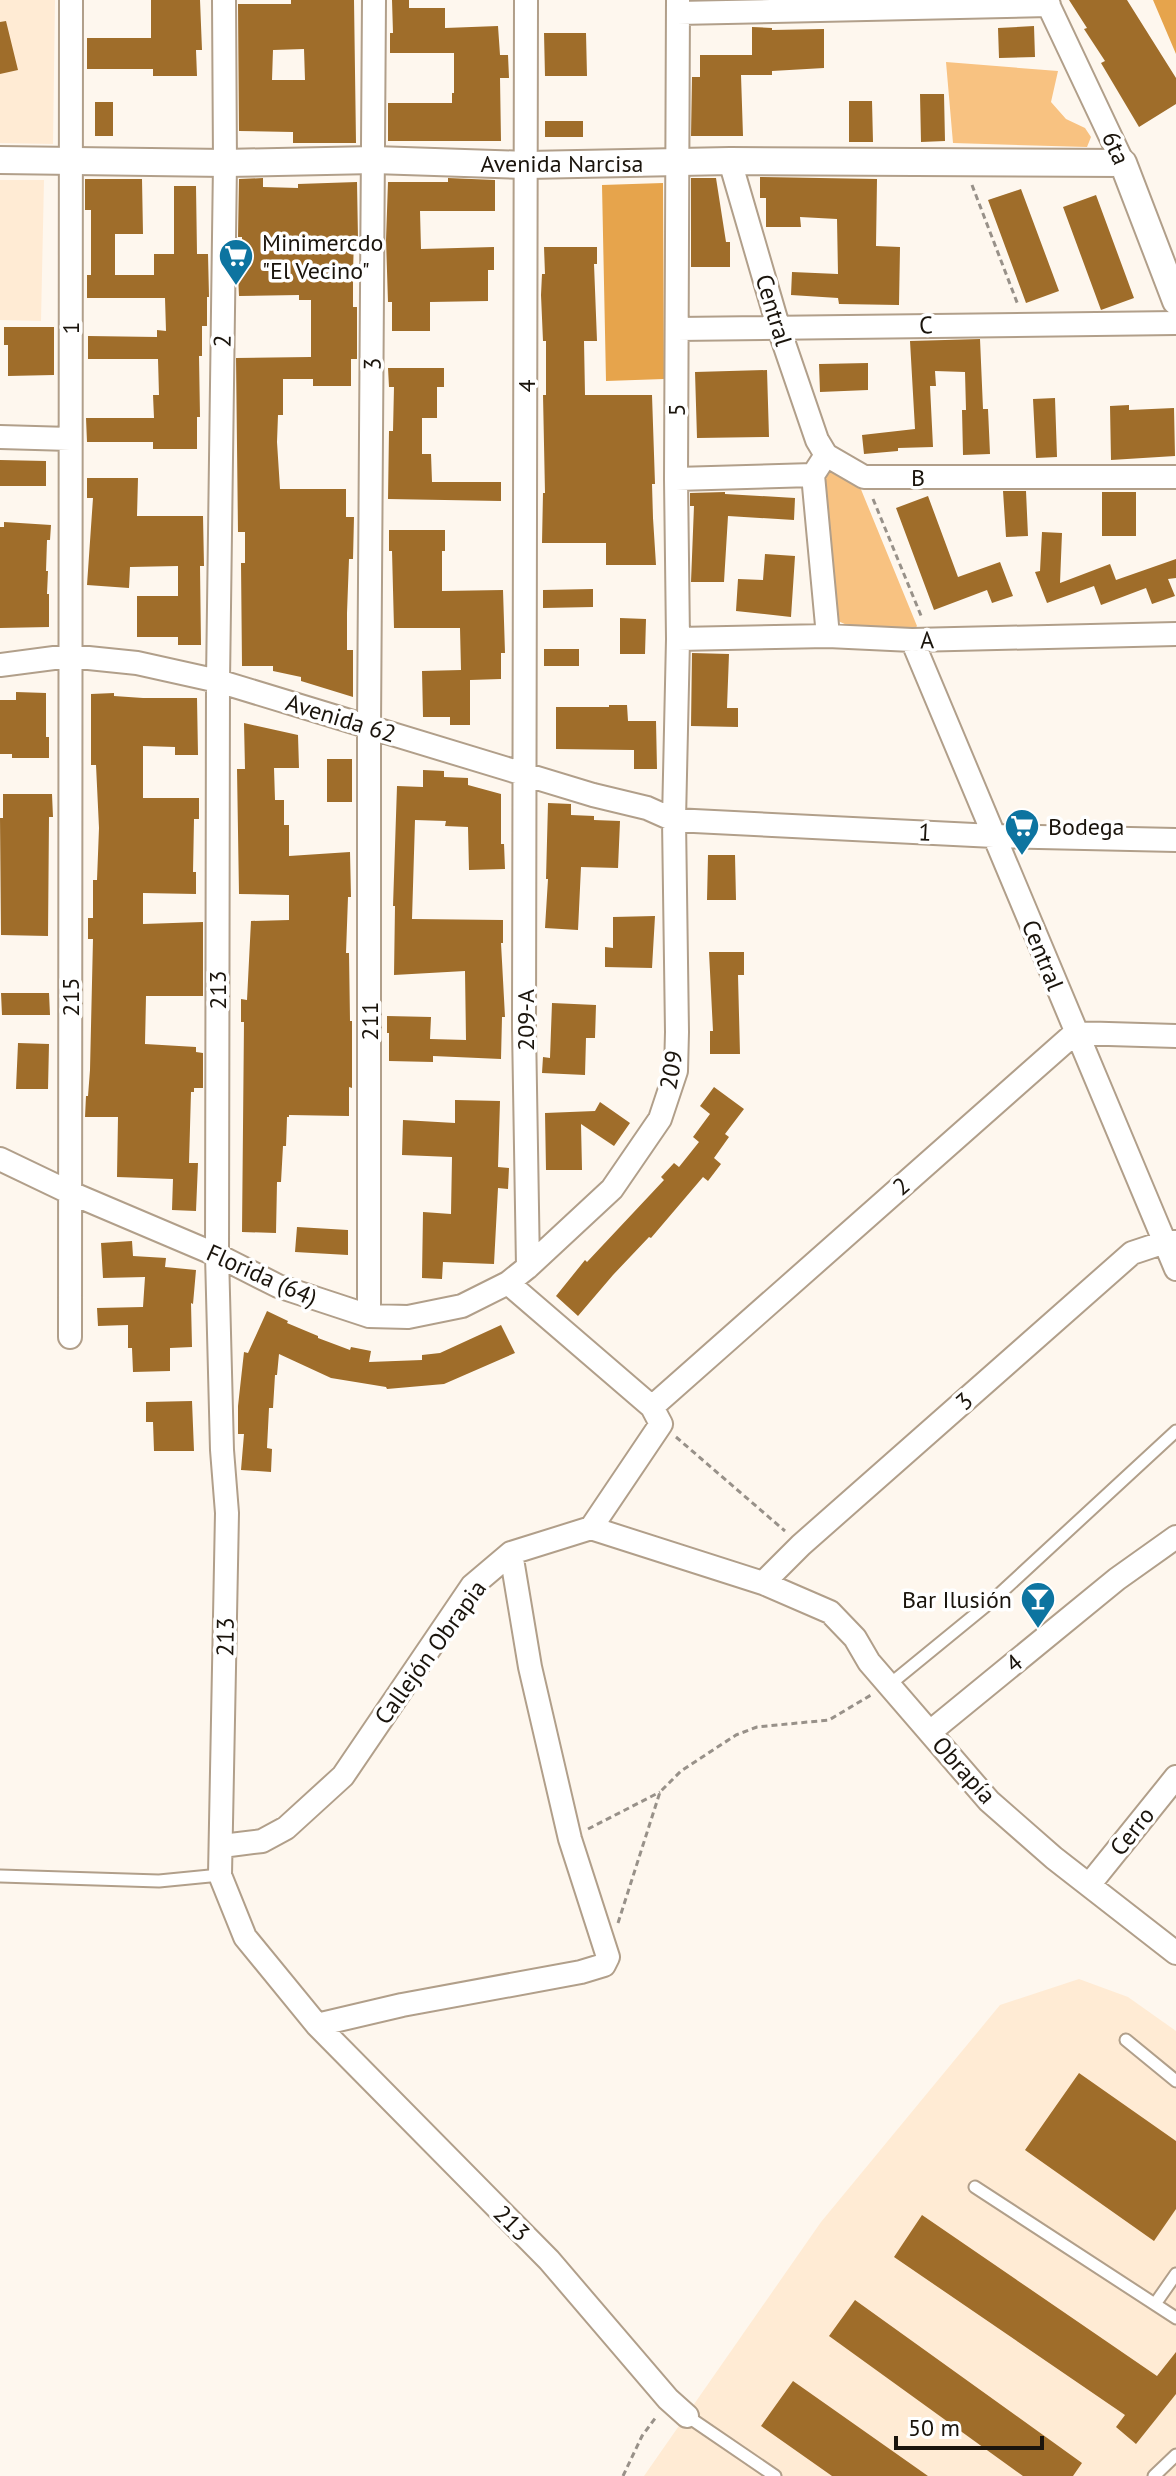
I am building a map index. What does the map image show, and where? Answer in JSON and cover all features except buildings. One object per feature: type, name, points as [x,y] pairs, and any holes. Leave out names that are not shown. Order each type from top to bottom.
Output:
[{"type":"street","name":"1","points":[[69,656],[71,0]]},
{"type":"street","name":"2","points":[[218,681],[225,163],[224,0]]},
{"type":"street","name":"3","points":[[369,727],[374,0]]},
{"type":"street","name":"4","points":[[525,773],[526,0]]},
{"type":"street","points":[[678,6],[1047,2]]},
{"type":"street","name":"6ta","points":[[1047,2],[1123,163],[1176,301]]},
{"type":"street","name":"5","points":[[674,820],[678,639],[678,6]]},
{"type":"street","name":"Avenida Narcisa","points":[[0,160],[225,163],[374,160],[527,165],[730,161],[1123,163]]},
{"type":"street","name":"Central","points":[[730,161],[778,326],[817,440],[826,455]]},
{"type":"street","name":"C","points":[[677,329],[1176,323]]},
{"type":"street","points":[[0,437],[70,439]]},
{"type":"street","points":[[828,636],[813,475],[826,455],[864,477]]},
{"type":"street","points":[[676,479],[813,475]]},
{"type":"street","name":"B","points":[[864,477],[1176,477]]},
{"type":"street","name":"A","points":[[678,639],[828,636],[921,640],[1176,634]]},
{"type":"street","name":"Central","points":[[921,640],[994,836],[1075,1033],[1170,1242],[1176,1269]]},
{"type":"street","name":"Avenida 62","points":[[0,665],[69,656],[137,663],[218,681],[593,795],[647,808],[674,820]]},
{"type":"street","name":"215","points":[[69,656],[70,1337]]},
{"type":"street","name":"213","points":[[218,681],[217,1255],[222,1450],[227,1513],[220,1875],[245,1937],[317,2025],[549,2260],[668,2399],[687,2416]]},
{"type":"street","name":"211","points":[[369,727],[369,1316]]},
{"type":"street","name":"209-A","points":[[525,773],[524,1028],[528,1267]]},
{"type":"street","name":"1","points":[[674,820],[994,836],[1176,840]]},
{"type":"street","name":"209","points":[[528,1267],[612,1189],[660,1119],[676,1071],[674,820]]},
{"type":"street","name":"2","points":[[591,1528],[656,1416],[1075,1033]]},
{"type":"street","points":[[1075,1033],[1176,1036]]},
{"type":"street","name":"Florida (64)","points":[[0,1159],[217,1255],[278,1286],[369,1316],[408,1317],[462,1306],[508,1283],[528,1267]]},
{"type":"street","name":"3","points":[[763,1583],[801,1545],[1132,1253],[1170,1242]]},
{"type":"street","points":[[508,1283],[656,1416]]},
{"type":"street","points":[[591,1528],[763,1583]]},
{"type":"street","name":"Callejón Obrapia","points":[[222,1846],[262,1841],[274,1835],[286,1828],[343,1776],[472,1586],[511,1553],[591,1528]]},
{"type":"street","name":"4","points":[[930,1732],[1117,1579],[1176,1537]]},
{"type":"street","points":[[317,2025],[402,2005],[581,1972],[604,1965],[608,1957],[570,1839],[530,1667],[511,1553]]},
{"type":"street","name":"Obrapía","points":[[763,1583],[830,1612],[989,1801],[1054,1858],[1176,1953]]},
{"type":"street","name":"Cerro","points":[[1089,1885],[1176,1777]]},
{"type":"lane","points":[[889,1685],[993,1600],[1176,1431]]},
{"type":"lane","points":[[0,1876],[159,1881],[220,1875]]},
{"type":"lane","points":[[1126,2040],[1176,2081]]},
{"type":"lane","points":[[975,2187],[1176,2318]]},
{"type":"lane","points":[[1155,2304],[1176,2274]]},
{"type":"lane","points":[[687,2416],[775,2476]]},
{"type":"lane","points":[[1154,2476],[1176,2455]]},
{"type":"path","points":[[964,163],[1026,324]]},
{"type":"path","points":[[864,477],[921,640]]},
{"type":"path","points":[[656,1416],[801,1545]]},
{"type":"path","points":[[570,1839],[660,1792],[681,1771],[736,1735],[757,1727],[829,1720],[889,1685]]},
{"type":"path","points":[[608,1957],[660,1792]]},
{"type":"path","points":[[623,2476],[642,2436],[668,2399]]},
{"type":"shaded area","points":[[0,0],[55,0],[53,144],[0,143]]},
{"type":"shaded area","points":[[1153,0],[1176,0],[1176,54]]},
{"type":"shaded area","points":[[946,62],[1058,71],[1051,102],[1066,119],[1085,128],[1091,137],[1087,147],[953,143]]},
{"type":"shaded area","points":[[0,180],[44,180],[41,321],[0,320]]},
{"type":"shaded area","points":[[663,183],[664,379],[606,381],[602,185]]},
{"type":"shaded area","points":[[831,466],[860,487],[917,626],[912,633],[865,633],[838,621],[822,474]]},
{"type":"shaded area","points":[[1079,1979],[1128,1997],[1176,2031],[1176,2476],[644,2476],[821,2222],[1000,2005]]},
{"type":"place","name":"Minimercdo \"El Vecino\"","points":[[236,287]]},
{"type":"place","name":"Bodega","points":[[1022,857]]},
{"type":"place","name":"Bar Ilusión","points":[[1038,1630]]}]
